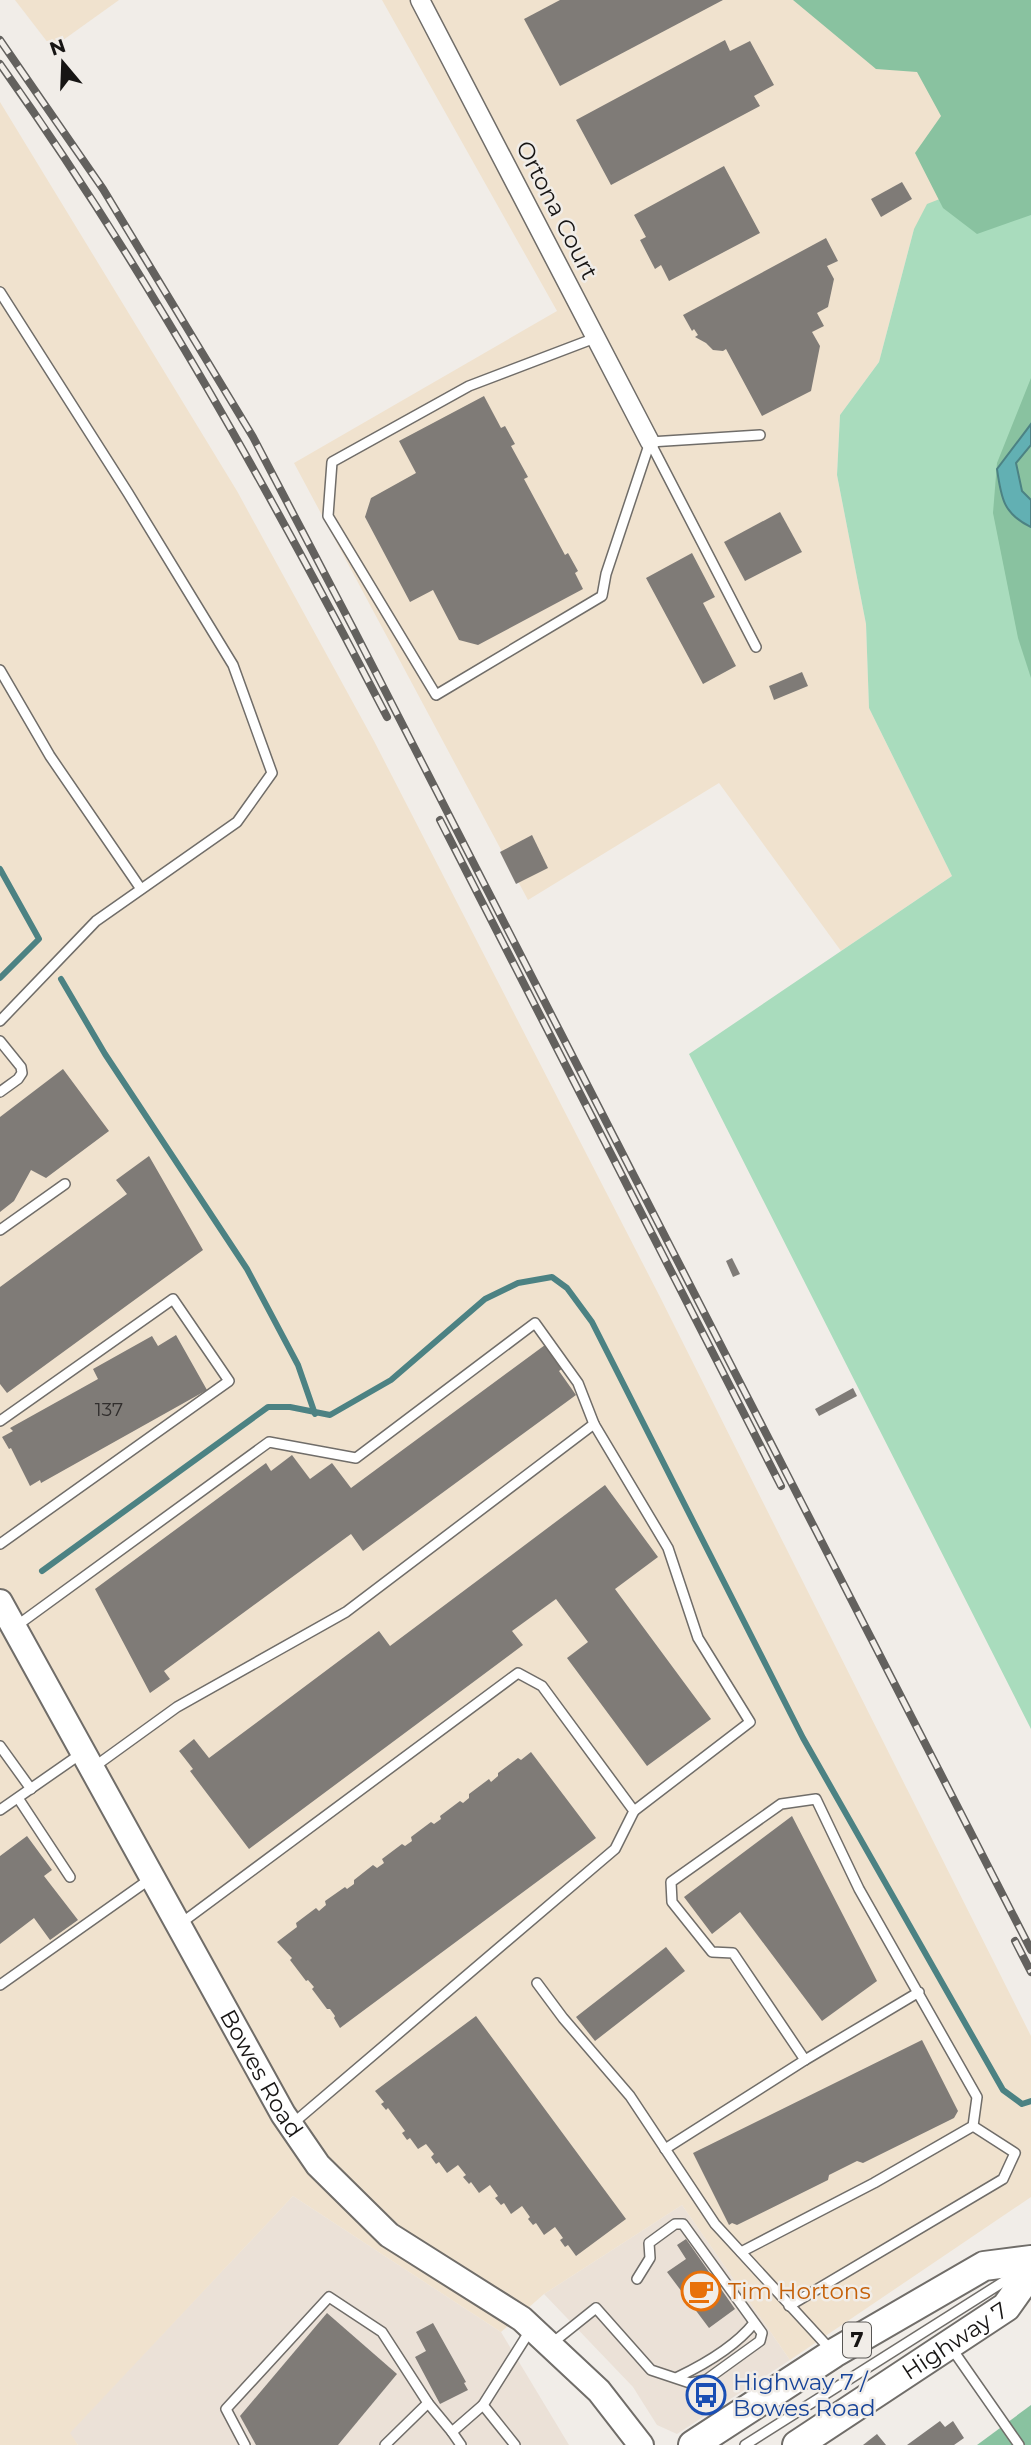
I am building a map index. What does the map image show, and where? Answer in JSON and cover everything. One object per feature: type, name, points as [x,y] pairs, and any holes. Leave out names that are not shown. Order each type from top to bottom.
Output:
[{"type":"main road","name":"Highway 7","points":[[693,2445],[834,2353],[984,2266],[1031,2262]]},
{"type":"main road","name":"Highway 7","points":[[797,2445],[1006,2307],[1031,2272]]},
{"type":"street","name":"Ortona Court","points":[[420,0],[650,442]]},
{"type":"street","name":"Bowes Road","points":[[5,1613],[291,2126],[318,2165],[389,2235],[522,2319],[598,2391],[641,2445]]},
{"type":"lane","points":[[0,292],[233,665],[272,773],[237,822],[96,921],[0,1021]]},
{"type":"lane","points":[[595,338],[468,386],[332,462],[328,516],[436,695],[602,596],[606,574],[650,442]]},
{"type":"lane","points":[[650,442],[760,435]]},
{"type":"lane","points":[[650,442],[756,647]]},
{"type":"lane","points":[[0,670],[50,756],[141,889]]},
{"type":"lane","points":[[0,1041],[21,1067],[22,1073],[0,1093]]},
{"type":"lane","points":[[0,1230],[65,1184]]},
{"type":"lane","points":[[0,1421],[173,1299],[229,1381],[0,1544]]},
{"type":"lane","points":[[5,1613],[269,1442],[356,1458],[536,1323],[578,1383],[594,1424],[668,1548],[698,1638],[750,1722],[634,1811],[615,1849],[291,2126]]},
{"type":"lane","points":[[0,1810],[31,1789],[88,1760],[345,1612],[594,1424]]},
{"type":"lane","points":[[179,1925],[518,1673],[542,1686],[634,1811]]},
{"type":"lane","points":[[0,1746],[31,1789]]},
{"type":"lane","points":[[18,1798],[70,1877]]},
{"type":"lane","points":[[805,2060],[733,1953],[712,1952],[672,1902],[671,1882],[781,1804],[816,1799],[859,1889],[977,2097],[973,2126]]},
{"type":"lane","points":[[0,1985],[152,1878]]},
{"type":"lane","points":[[537,1983],[563,2018],[630,2096],[715,2224],[834,2353]]},
{"type":"lane","points":[[665,2149],[919,1992]]},
{"type":"lane","points":[[741,2252],[874,2183],[973,2126]]},
{"type":"lane","points":[[789,2306],[1003,2179],[1015,2153],[973,2126]]},
{"type":"lane","points":[[452,2432],[483,2405],[540,2337],[596,2308],[651,2370],[690,2383],[706,2379],[760,2341],[762,2333],[683,2224],[675,2224],[649,2242],[650,2258],[637,2279]]},
{"type":"lane","points":[[745,2445],[1031,2262]]},
{"type":"lane","points":[[246,2445],[226,2409],[329,2297],[383,2332],[428,2403],[461,2445]]},
{"type":"lane","points":[[678,2378],[708,2361],[746,2333],[754,2323]]},
{"type":"lane","points":[[949,2345],[1019,2445]]},
{"type":"lane","points":[[385,2445],[428,2403]]},
{"type":"lane","points":[[483,2405],[515,2445]]},
{"type":"shaded area","points":[[15,0],[119,0],[52,48]]},
{"type":"shaded area","points":[[382,0],[822,0],[977,102],[1031,163],[914,229],[879,362],[840,415],[837,475],[866,624],[869,708],[952,876],[841,951],[719,783],[528,900],[294,463],[557,311]]},
{"type":"shaded area","points":[[0,102],[237,491],[374,741],[659,1295],[1031,2036],[1031,2197],[790,2360],[682,2205],[544,2294],[501,2332],[293,2196],[70,2433],[78,2445],[0,2445]]},
{"type":"shaded area","points":[[293,2196],[501,2332],[569,2445],[78,2445],[69,2433]]},
{"type":"shaded area","points":[[682,2205],[790,2360],[677,2434],[657,2425],[633,2387],[544,2294]]},
{"type":"green space","points":[[793,0],[1031,0],[1031,215],[977,234],[943,208],[915,153],[941,116],[917,72],[876,69]]},
{"type":"green space","points":[[1031,163],[1031,1729],[689,1054],[952,876],[869,708],[866,624],[837,475],[840,415],[879,362],[914,229],[927,204]]},
{"type":"green space","points":[[1031,378],[1031,678],[1018,638],[993,513],[997,463]]},
{"type":"green space","points":[[1031,2405],[1031,2445],[977,2445]]},
{"type":"water","points":[[1031,424],[1031,445],[1016,463],[1022,491],[1031,500],[1031,527],[1014,516],[1005,504],[997,469]]},
{"type":"building","points":[[560,0],[723,0],[560,86],[524,19]]},
{"type":"building","points":[[725,40],[730,51],[750,41],[774,85],[754,96],[760,106],[611,185],[576,120]]},
{"type":"building","points":[[724,166],[760,233],[669,281],[661,265],[655,269],[640,240],[646,237],[634,215]]},
{"type":"building","points":[[902,182],[912,199],[881,217],[871,199]]},
{"type":"building","points":[[826,238],[838,261],[827,266],[834,279],[828,307],[817,313],[824,326],[812,332],[820,346],[811,391],[762,416],[726,349],[713,350],[695,337],[698,335],[694,329],[692,331],[683,315]]},
{"type":"building","points":[[484,396],[501,428],[505,426],[515,444],[511,446],[528,477],[524,479],[565,555],[568,553],[578,571],[575,573],[583,589],[478,645],[459,640],[433,590],[410,602],[365,517],[371,498],[416,473],[399,441]]},
{"type":"building","points":[[780,512],[802,552],[745,581],[724,542]]},
{"type":"building","points":[[692,553],[715,597],[703,603],[736,666],[703,684],[646,578]]},
{"type":"building","points":[[802,672],[808,686],[774,700],[769,686]]},
{"type":"building","points":[[532,835],[548,868],[516,884],[500,852]]},
{"type":"building","points":[[63,1069],[109,1131],[46,1178],[31,1170],[14,1201],[0,1212],[0,1117]]},
{"type":"building","points":[[149,1156],[203,1250],[7,1393],[0,1384],[0,1287],[127,1194],[116,1180]]},
{"type":"building","points":[[732,1258],[740,1274],[733,1277],[726,1261]]},
{"type":"building","points":[[176,1335],[207,1390],[41,1483],[40,1480],[30,1486],[11,1448],[9,1449],[2,1437],[13,1431],[10,1428],[98,1379],[93,1369],[152,1336],[158,1346]]},
{"type":"building","points":[[545,1345],[563,1368],[559,1371],[576,1395],[363,1551],[351,1534],[164,1671],[170,1679],[150,1693],[95,1589],[266,1463],[271,1471],[292,1455],[310,1479],[332,1463],[351,1488]]},
{"type":"building","points":[[853,1388],[857,1396],[819,1416],[815,1409]]},
{"type":"building","points":[[605,1485],[658,1557],[615,1589],[711,1719],[647,1766],[567,1658],[588,1642],[556,1599],[512,1631],[523,1645],[249,1849],[190,1771],[193,1769],[179,1751],[194,1739],[209,1758],[379,1631],[390,1646]]},
{"type":"building","points":[[531,1752],[596,1838],[340,2028],[330,2009],[327,2009],[312,1989],[314,1987],[306,1981],[290,1960],[292,1958],[277,1942],[316,1908],[319,1911],[326,1905],[325,1901],[354,1884],[354,1880],[373,1865],[377,1868],[384,1863],[382,1859],[402,1844],[405,1846],[412,1841],[411,1837],[431,1822],[434,1824],[441,1819],[440,1816],[460,1801],[463,1803],[469,1798],[469,1794],[489,1779],[491,1782],[518,1758],[521,1760]]},
{"type":"building","points":[[792,1816],[877,1981],[822,2021],[740,1912],[712,1934],[684,1897]]},
{"type":"building","points":[[27,1836],[52,1870],[44,1876],[78,1920],[50,1940],[34,1918],[0,1944],[0,1856]]},
{"type":"building","points":[[666,1947],[685,1971],[595,2041],[576,2017]]},
{"type":"building","points":[[476,2016],[626,2219],[576,2256],[568,2245],[565,2247],[560,2240],[563,2238],[555,2227],[544,2235],[536,2223],[533,2225],[528,2219],[530,2217],[522,2206],[511,2214],[504,2203],[501,2205],[495,2198],[498,2196],[490,2185],[479,2193],[471,2182],[469,2184],[463,2177],[466,2175],[458,2165],[447,2173],[439,2162],[436,2164],[431,2157],[434,2154],[426,2144],[418,2149],[410,2138],[407,2140],[402,2133],[405,2131],[388,2108],[386,2110],[381,2104],[384,2102],[375,2091]]},
{"type":"building","points":[[922,2040],[958,2111],[954,2118],[863,2163],[857,2161],[829,2175],[828,2180],[737,2225],[729,2225],[693,2153]]},
{"type":"building","name":"Tim Hortons","points":[[686,2239],[735,2309],[709,2328],[667,2272],[686,2259],[677,2245]]},
{"type":"building","points":[[327,2313],[397,2374],[338,2445],[256,2445],[240,2416]]},
{"type":"building","points":[[433,2323],[468,2390],[440,2404],[415,2357],[426,2351],[416,2332]]},
{"type":"building","points":[[940,2421],[945,2427],[953,2421],[964,2438],[954,2445],[907,2445]]},
{"type":"building","points":[[877,2434],[886,2445],[863,2445]]},
{"type":"waterway","points":[[0,869],[39,939],[0,978]]},
{"type":"waterway","points":[[61,979],[105,1054],[247,1269],[298,1365],[315,1414]]},
{"type":"waterway","points":[[42,1571],[268,1407],[290,1407],[330,1415],[391,1380],[485,1299],[518,1283],[552,1277],[567,1288],[592,1322],[803,1738],[1003,2090],[1022,2104],[1031,2101]]},
{"type":"railway","points":[[0,40],[103,189],[253,437],[1031,1950]]},
{"type":"railway","points":[[0,64],[106,222],[205,384],[298,549],[387,717]]},
{"type":"railway","points":[[440,820],[781,1486]]},
{"type":"railway","points":[[1015,1941],[1031,1972]]},
{"type":"place","name":"Tim Hortons","points":[[701,2291]]},
{"type":"place","name":"Highway 7 / Bowes Road","points":[[706,2395]]}]
